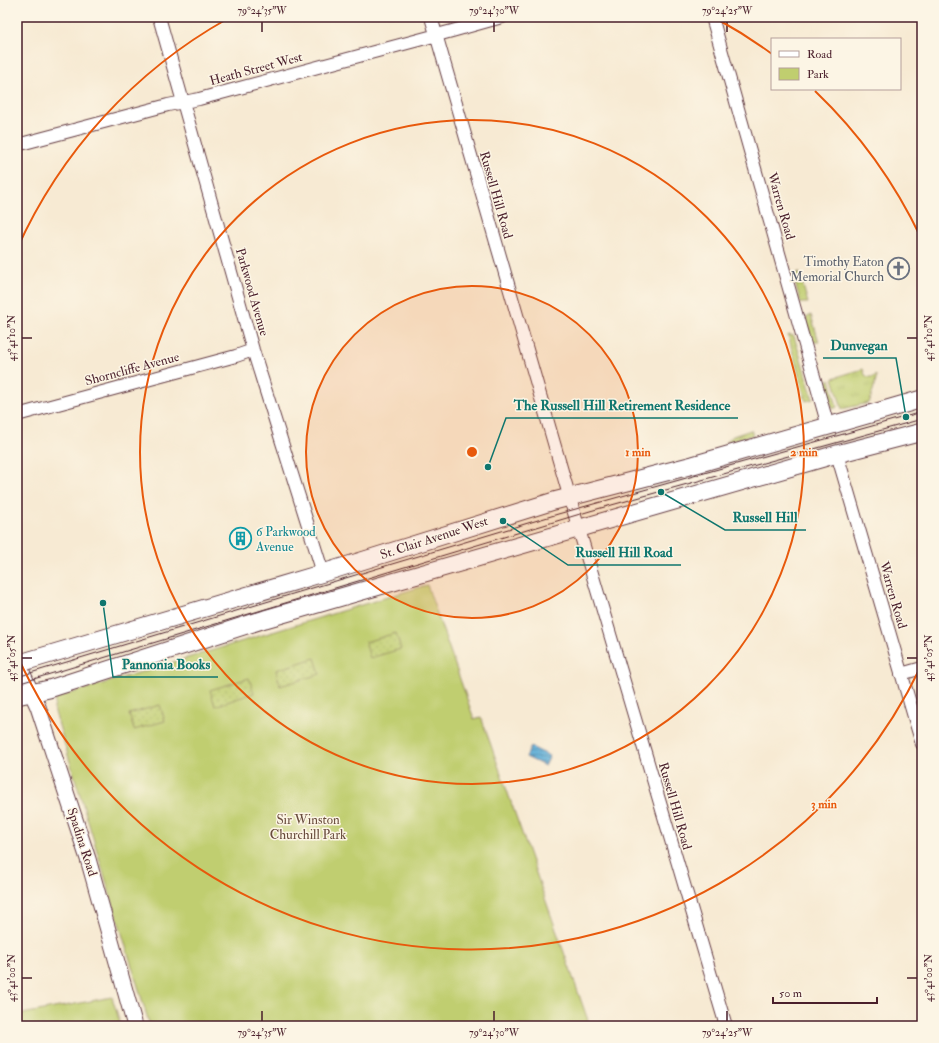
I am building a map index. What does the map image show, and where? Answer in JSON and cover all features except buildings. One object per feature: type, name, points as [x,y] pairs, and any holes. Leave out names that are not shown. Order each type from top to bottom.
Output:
[{"type":"main road","name":"St. Clair Avenue West","points":[[17,663],[323,573],[504,516],[569,497],[693,465],[922,398]]},
{"type":"main road","points":[[24,694],[49,689],[265,619],[472,558],[579,529],[837,454],[922,432]]},
{"type":"street","name":"Parkwood Avenue","points":[[159,17],[253,350],[323,573]]},
{"type":"street","name":"Russell Hill Road","points":[[431,17],[569,497],[726,1026]]},
{"type":"street","name":"Heath Street West","points":[[17,145],[452,32],[502,17]]},
{"type":"street","name":"Warren Road","points":[[712,17],[828,426]]},
{"type":"street","name":"Shorncliffe Avenue","points":[[17,415],[236,356],[253,350]]},
{"type":"street","name":"Warren Road","points":[[837,454],[922,744]]},
{"type":"street","name":"Spadina Road","points":[[17,663],[24,694],[38,707],[88,859],[135,1026]]},
{"type":"street","points":[[901,674],[922,668]]},
{"type":"green space","points":[[799,272],[808,303],[801,303],[793,276]]},
{"type":"green space","points":[[811,315],[819,342],[812,342],[806,318]]},
{"type":"green space","points":[[788,335],[794,336],[813,399],[806,401]]},
{"type":"green space","points":[[863,369],[865,375],[868,377],[874,377],[876,375],[876,380],[869,403],[842,409],[833,378]]},
{"type":"green space","points":[[830,379],[837,407],[833,409],[824,384]]},
{"type":"green space","points":[[751,430],[753,435],[725,443],[733,436]]},
{"type":"green space","name":"Sir Winston Churchill Park","points":[[427,585],[474,719],[481,717],[590,1026],[150,1026],[54,709],[55,700],[59,697]]},
{"type":"green space","points":[[396,633],[401,649],[370,658],[365,642]]},
{"type":"green space","points":[[315,658],[320,674],[280,686],[276,670]]},
{"type":"green space","points":[[249,678],[254,693],[215,706],[210,690]]},
{"type":"green space","points":[[160,705],[165,721],[134,730],[129,714]]},
{"type":"green space","points":[[112,997],[121,1026],[17,1026],[17,1015]]},
{"type":"water","points":[[531,747],[550,756],[545,766],[526,757]]},
{"type":"tram line","points":[[17,677],[558,514],[922,412]]},
{"type":"tram line","points":[[17,684],[590,511],[922,419]]},
{"type":"place","name":"Timothy Eaton Memorial Church","points":[[899,269]]},
{"type":"place","name":"Dunvegan","points":[[906,417]]},
{"type":"place","name":"The Russell Hill Retirement Residence","points":[[488,467]]},
{"type":"place","name":"Russell Hill","points":[[661,492]]},
{"type":"place","name":"Russell Hill Road","points":[[503,521]]},
{"type":"place","name":"6 Parkwood Avenue","points":[[241,539]]},
{"type":"place","name":"Pannonia Books","points":[[103,603]]}]
